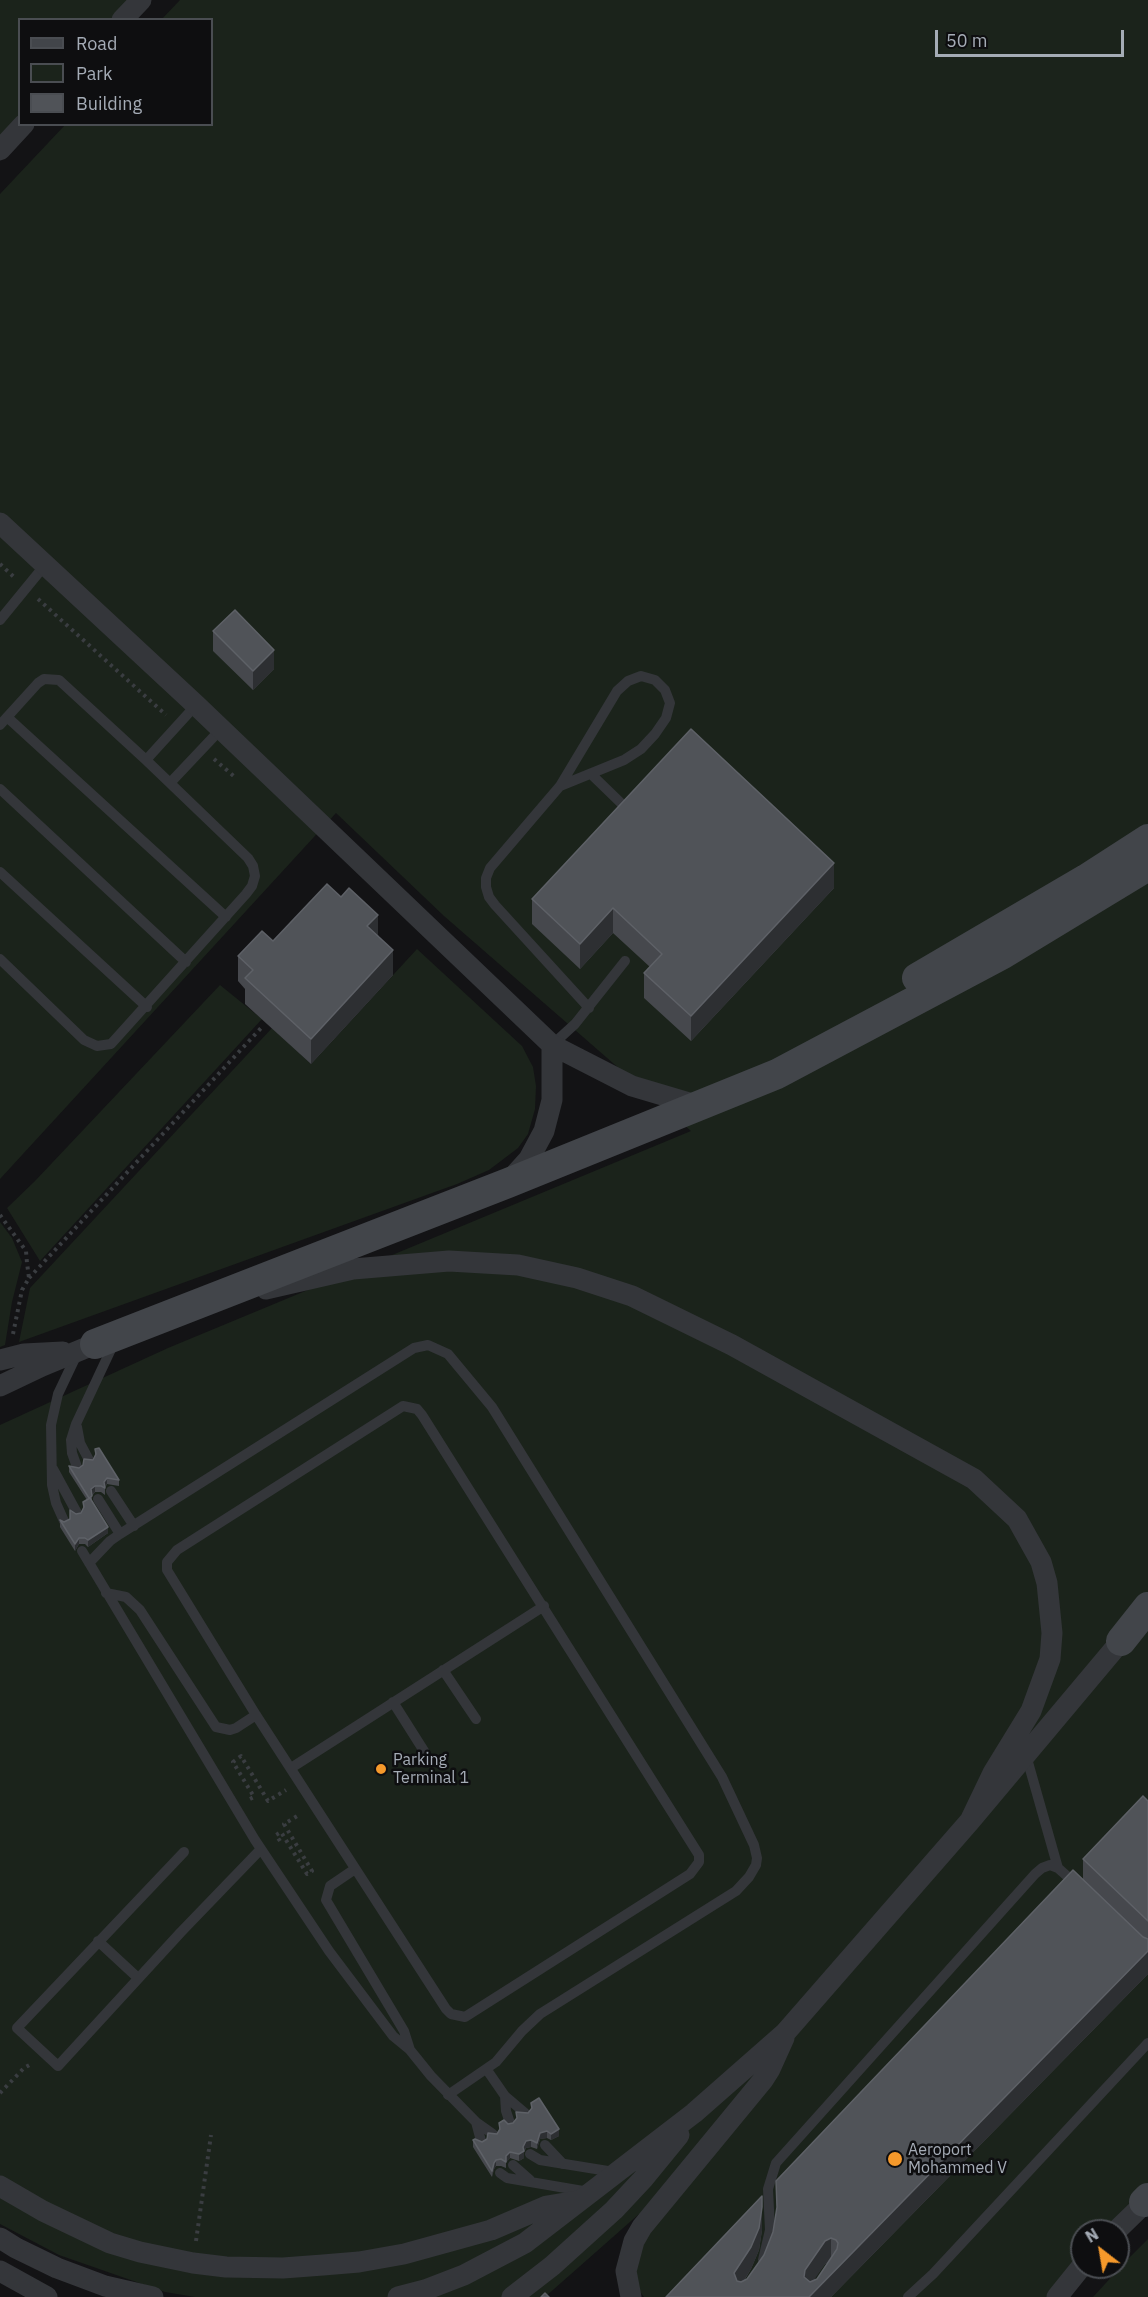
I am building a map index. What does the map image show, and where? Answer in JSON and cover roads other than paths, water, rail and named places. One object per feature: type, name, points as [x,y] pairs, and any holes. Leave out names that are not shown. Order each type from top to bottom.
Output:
[{"type":"main road","points":[[777,1074],[813,1040],[1086,879],[1148,839]]},
{"type":"main road","points":[[97,1344],[508,1183],[777,1074],[1003,954],[1148,866]]},
{"type":"main road","points":[[1121,1641],[1148,1607]]},
{"type":"street","points":[[124,18],[141,0]]},
{"type":"street","points":[[0,150],[22,126]]},
{"type":"street","points":[[0,523],[196,705],[552,1045],[632,1086],[696,1105]]},
{"type":"street","points":[[508,1183],[529,1159],[544,1131],[552,1100],[552,1045]]},
{"type":"street","points":[[204,1302],[353,1269],[449,1261],[518,1265],[577,1278],[632,1296],[732,1345],[974,1479],[1017,1519],[1041,1562],[1049,1599],[1052,1633],[1050,1659],[1031,1711],[993,1773],[970,1821]]},
{"type":"street","points":[[6,1358],[97,1344]]},
{"type":"street","points":[[0,1386],[97,1344]]},
{"type":"street","points":[[0,1404],[42,1366]]},
{"type":"street","points":[[398,2297],[425,2290],[464,2275],[508,2253],[541,2231],[694,2113],[785,2033],[970,1821],[1121,1641],[1148,1625]]},
{"type":"street","points":[[631,2297],[626,2271],[634,2241],[642,2227],[763,2080],[785,2033]]},
{"type":"street","points":[[512,2297],[552,2266],[614,2210],[669,2148],[694,2113]]},
{"type":"street","points":[[0,2186],[51,2216],[110,2242],[140,2252],[226,2267],[284,2268],[359,2262],[434,2247],[491,2230],[547,2206],[583,2197]]},
{"type":"street","points":[[1128,2219],[1147,2200]]},
{"type":"street","points":[[47,2297],[0,2270],[8,2243],[57,2268],[105,2286],[153,2297]]},
{"type":"street","points":[[1058,2297],[1072,2279]]},
{"type":"lane","points":[[0,620],[45,565]]},
{"type":"lane","points":[[560,786],[624,760],[641,748],[666,718],[670,703],[665,690],[655,680],[641,676],[628,681],[617,691],[560,786],[490,868],[486,887],[495,905],[589,1008]]},
{"type":"lane","points":[[0,959],[90,1044],[104,1046],[111,1044],[147,1007],[226,917],[252,886],[255,876],[248,858],[146,760],[59,680],[44,679],[4,721],[226,917]]},
{"type":"lane","points":[[146,760],[196,705]]},
{"type":"lane","points":[[170,783],[221,729]]},
{"type":"lane","points":[[591,774],[624,807]]},
{"type":"lane","points":[[0,789],[186,962]]},
{"type":"lane","points":[[0,872],[147,1007]]},
{"type":"lane","points":[[552,1045],[589,1008],[625,961]]},
{"type":"lane","points":[[78,1467],[71,1447],[97,1344]]},
{"type":"lane","points":[[64,1521],[53,1495],[50,1440],[54,1408],[64,1379],[97,1344]]},
{"type":"lane","points":[[88,1563],[99,1546],[418,1346],[433,1346],[448,1354],[492,1407],[722,1777],[754,1845],[757,1858],[749,1877],[736,1891],[540,2014],[487,2070],[448,2095]]},
{"type":"lane","points":[[403,1406],[417,1410],[422,1415],[544,1606],[696,1848],[699,1862],[696,1869],[472,2014],[457,2017],[446,2009],[255,1714],[170,1577],[167,1562],[177,1550],[403,1406]]},
{"type":"lane","points":[[76,1424],[80,1443],[89,1460]]},
{"type":"lane","points":[[51,1466],[77,1512]]},
{"type":"lane","points":[[111,1491],[134,1526]]},
{"type":"lane","points":[[98,1499],[120,1534]]},
{"type":"lane","points":[[82,1551],[261,1849],[329,1952],[393,2037],[410,2050],[448,2095],[476,2122],[493,2134]]},
{"type":"lane","points":[[106,1593],[126,1597],[140,1610],[216,1727],[230,1730],[237,1728],[255,1714]]},
{"type":"lane","points":[[291,1768],[544,1606]]},
{"type":"lane","points":[[444,1670],[476,1719]]},
{"type":"lane","points":[[393,1702],[424,1751]]},
{"type":"lane","points":[[1026,1754],[1059,1868]]},
{"type":"lane","points":[[184,1852],[17,2028],[58,2066],[261,1849]]},
{"type":"lane","points":[[758,2273],[766,2252],[770,2230],[768,2189],[776,2163],[1035,1874],[1050,1865],[1059,1868],[1082,1890]]},
{"type":"lane","points":[[355,1869],[330,1886],[326,1900],[404,2031],[410,2050]]},
{"type":"lane","points":[[98,1941],[138,1978]]},
{"type":"lane","points":[[908,2297],[933,2274],[1148,2043]]},
{"type":"lane","points":[[487,2070],[505,2096],[525,2113]]},
{"type":"lane","points":[[505,2096],[510,2123]]},
{"type":"lane","points":[[476,2122],[481,2141]]},
{"type":"lane","points":[[545,2145],[563,2164]]},
{"type":"lane","points":[[530,2154],[540,2160],[617,2173]]},
{"type":"lane","points":[[513,2165],[533,2182]]},
{"type":"lane","points":[[500,2173],[507,2178],[533,2182],[583,2197]]},
{"type":"place","name":"Parking Terminal 1","points":[[381,1769]]},
{"type":"place","name":"Aeroport Mohammed V","points":[[895,2159]]}]
